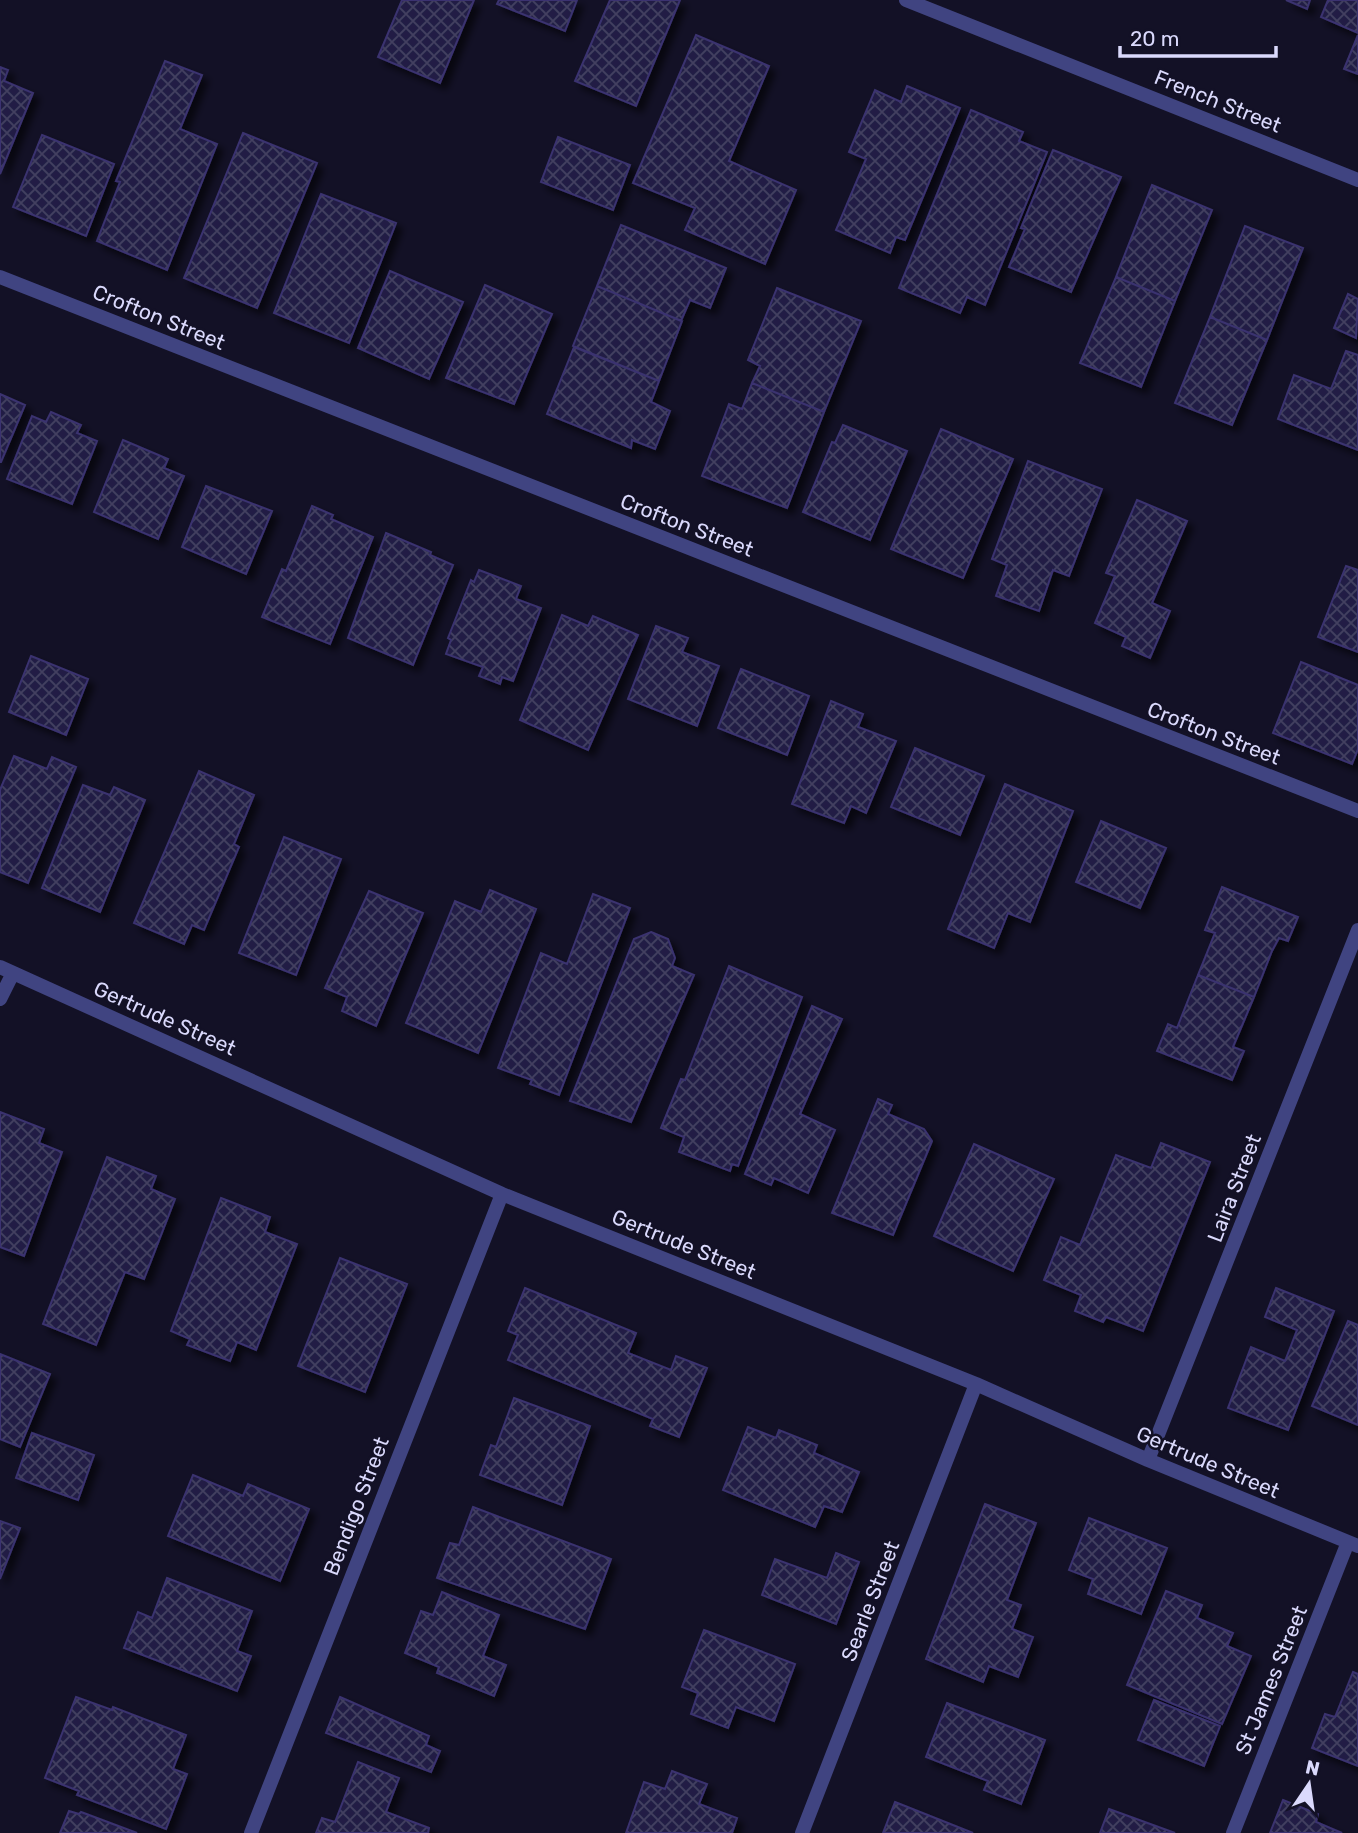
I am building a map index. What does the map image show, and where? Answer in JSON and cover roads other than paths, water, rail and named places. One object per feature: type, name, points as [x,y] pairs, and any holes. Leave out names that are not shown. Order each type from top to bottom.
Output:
[{"type":"street","name":"French Street","points":[[906,0],[1358,180]]},
{"type":"street","name":"Crofton Street","points":[[0,277],[1358,811]]},
{"type":"street","name":"Laira Street","points":[[1148,1460],[1358,930]]},
{"type":"street","name":"Gertrude Street","points":[[7,970],[502,1194],[976,1384],[1148,1460],[1353,1544]]},
{"type":"street","points":[[0,999],[7,970]]},
{"type":"street","name":"Bendigo Street","points":[[251,1833],[502,1194]]},
{"type":"street","name":"Searle Street","points":[[802,1833],[976,1384]]},
{"type":"street","name":"St James Street","points":[[1233,1833],[1353,1544]]}]
